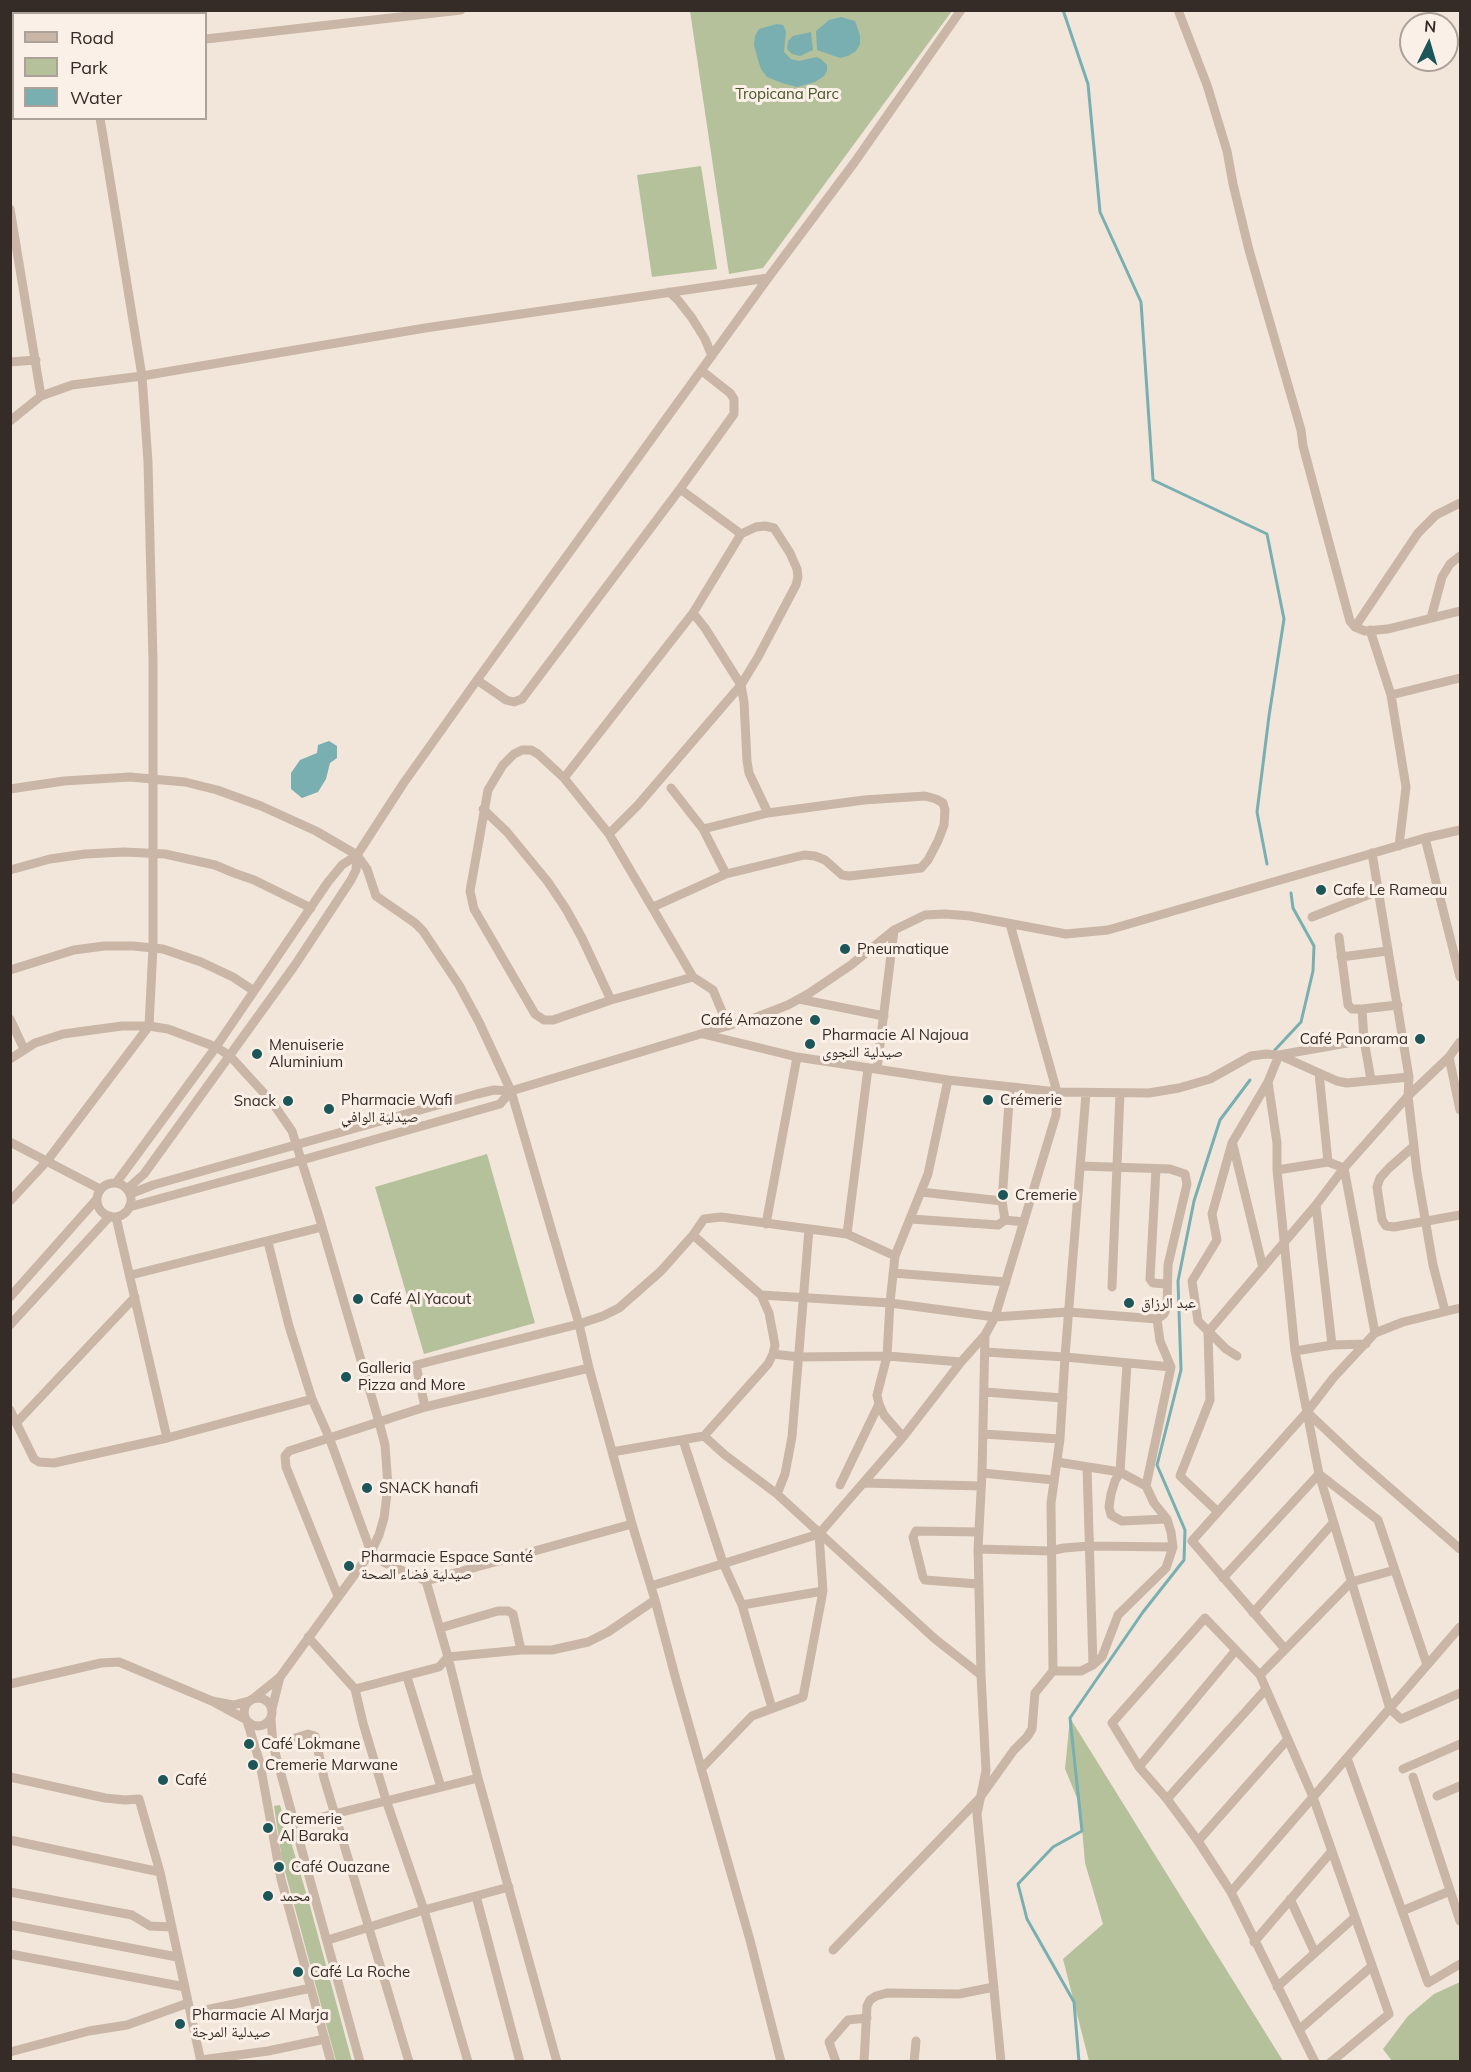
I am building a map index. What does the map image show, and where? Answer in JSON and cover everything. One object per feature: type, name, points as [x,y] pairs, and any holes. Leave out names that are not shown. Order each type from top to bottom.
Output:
[{"type":"street","points":[[207,39],[461,10]]},
{"type":"street","points":[[116,1183],[216,1047],[328,882],[342,865],[357,855],[403,784],[477,680],[768,278],[861,154],[961,10]]},
{"type":"street","points":[[1178,10],[1218,120],[1249,250],[1301,430],[1303,446],[1347,613],[1355,627],[1365,631],[1388,629],[1461,611]]},
{"type":"street","points":[[10,1201],[47,1161],[149,1026],[153,947],[153,779],[152,584],[148,462],[142,376],[100,120]]},
{"type":"street","points":[[10,209],[41,396]]},
{"type":"street","points":[[10,421],[41,396],[72,385],[142,376],[322,344],[768,278]]},
{"type":"street","points":[[669,292],[692,318],[712,356]]},
{"type":"street","points":[[10,362],[36,360]]},
{"type":"street","points":[[477,680],[506,700],[514,702],[522,699],[680,489],[734,414],[734,399],[702,371]]},
{"type":"street","points":[[680,489],[741,534]]},
{"type":"street","points":[[1355,627],[1418,533],[1436,515],[1461,503]]},
{"type":"street","points":[[564,778],[693,613],[741,534],[756,526],[774,528],[790,553],[798,577],[763,648],[741,685],[638,805],[609,834]]},
{"type":"street","points":[[1431,618],[1442,577],[1450,564],[1461,556]]},
{"type":"street","points":[[693,613],[741,685],[749,773],[768,813]]},
{"type":"street","points":[[1370,630],[1391,694],[1406,787],[1399,846]]},
{"type":"street","points":[[1391,694],[1461,678]]},
{"type":"street","points":[[693,977],[610,1000],[553,1020],[540,1018],[536,1014],[471,901],[471,879],[488,790],[509,759],[522,750],[531,750],[564,778],[609,834],[693,977],[713,990],[728,1026]]},
{"type":"street","points":[[10,789],[91,778],[153,779],[185,782],[240,797],[316,831],[357,855],[367,869],[376,896],[415,922],[431,941],[449,969],[479,1022],[511,1091],[579,1324],[612,1452],[750,1940],[781,2061]]},
{"type":"street","points":[[671,788],[703,829],[726,874]]},
{"type":"street","points":[[653,907],[726,874],[804,855],[825,860],[842,875],[849,876],[921,868],[938,841],[944,825],[945,810],[943,803],[926,796],[864,800],[768,813],[703,829]]},
{"type":"street","points":[[483,809],[529,857],[554,891],[582,938],[610,1000]]},
{"type":"street","points":[[129,1192],[477,1094],[494,1090],[511,1091],[728,1026],[799,999],[830,980],[894,930],[925,915],[970,916],[1066,934],[1108,930],[1372,853],[1461,830]]},
{"type":"street","points":[[1425,838],[1461,977]]},
{"type":"street","points":[[10,870],[50,859],[85,854],[152,853],[179,856],[254,880],[311,908]]},
{"type":"street","points":[[1372,853],[1409,1077],[1408,1096],[1426,1222],[1433,1265],[1445,1311]]},
{"type":"street","points":[[10,1325],[113,1217],[126,1212],[129,1207],[129,1192],[295,965],[346,888],[356,870],[357,855]]},
{"type":"street","points":[[1312,917],[1378,891]]},
{"type":"street","points":[[651,1586],[819,1533],[903,1437],[985,1335],[995,1317],[1056,1115],[1057,1092],[1010,924]]},
{"type":"street","points":[[847,1234],[873,1068],[884,1016],[894,930]]},
{"type":"street","points":[[1339,938],[1348,1005],[1352,1009],[1362,1009],[1398,1005]]},
{"type":"street","points":[[10,970],[59,954],[90,948],[118,945],[153,947],[201,962],[233,977],[254,991]]},
{"type":"street","points":[[1341,957],[1387,951]]},
{"type":"street","points":[[799,999],[884,1016]]},
{"type":"street","points":[[1362,1009],[1364,1040],[1371,1080]]},
{"type":"street","points":[[10,1019],[24,1048]]},
{"type":"street","points":[[10,1059],[24,1048],[63,1034],[113,1027],[149,1026],[168,1029],[216,1047],[230,1056],[285,1119],[297,1144],[386,1445],[388,1486],[384,1518],[379,1535],[370,1552],[280,1677],[251,1699],[244,1708],[260,1762],[281,1879],[331,2061]]},
{"type":"street","points":[[704,1034],[796,1057],[948,1080],[1057,1092],[1120,1094],[1149,1093],[1179,1088],[1210,1079],[1251,1056],[1279,1055],[1364,1040]]},
{"type":"street","points":[[1218,1512],[1180,1476],[1210,1400],[1208,1332],[1316,1205],[1344,1168],[1408,1096],[1449,1057],[1461,1042]]},
{"type":"street","points":[[1279,1055],[1337,1081],[1347,1083],[1409,1077]]},
{"type":"street","points":[[1237,1356],[1198,1321],[1192,1281],[1217,1240],[1212,1214],[1232,1143],[1268,1082],[1279,1055]]},
{"type":"street","points":[[766,1224],[796,1057]]},
{"type":"street","points":[[1449,1057],[1460,1109]]},
{"type":"street","points":[[1319,1073],[1328,1162]]},
{"type":"street","points":[[903,1437],[889,1422],[879,1404],[878,1395],[888,1356],[895,1256],[934,1154],[948,1080]]},
{"type":"street","points":[[1268,1082],[1277,1143],[1283,1244],[1295,1351],[1318,1474],[1390,1708],[1401,1719],[1461,1693]]},
{"type":"street","points":[[1005,1220],[1002,1201],[1010,1088]]},
{"type":"street","points":[[129,1207],[500,1104],[511,1091]]},
{"type":"street","points":[[833,1950],[979,1799],[1032,1729],[1035,1693],[1053,1671],[1051,1503],[1060,1439],[1086,1093]]},
{"type":"street","points":[[1112,1287],[1120,1094]]},
{"type":"street","points":[[10,1142],[100,1189]]},
{"type":"street","points":[[1232,1143],[1263,1268]]},
{"type":"street","points":[[1414,1146],[1380,1178],[1377,1187],[1382,1220],[1386,1226],[1394,1227],[1461,1215]]},
{"type":"street","points":[[1277,1170],[1328,1162],[1344,1168]]},
{"type":"street","points":[[761,1295],[890,1303],[995,1317],[1068,1312],[1157,1319],[1166,1311],[1168,1265],[1187,1178],[1185,1174],[1170,1169],[1080,1166]]},
{"type":"street","points":[[1344,1168],[1375,1333]]},
{"type":"street","points":[[1156,1169],[1150,1279],[1153,1283],[1166,1284]]},
{"type":"street","points":[[144,1174],[153,1185]]},
{"type":"street","points":[[10,1297],[96,1200],[100,1189],[110,1183],[116,1183],[129,1192]]},
{"type":"street","points":[[921,1192],[1002,1201]]},
{"type":"street","points":[[96,1200],[100,1210],[113,1217],[131,1275],[167,1438]]},
{"type":"street","points":[[1316,1205],[1332,1346]]},
{"type":"street","points":[[425,1407],[416,1365],[603,1317],[619,1308],[662,1271],[704,1219],[721,1217],[847,1234],[895,1256]]},
{"type":"street","points":[[911,1218],[998,1226],[1005,1220],[1024,1222]]},
{"type":"street","points":[[131,1275],[322,1227]]},
{"type":"street","points":[[777,1494],[785,1474],[792,1437],[809,1229]]},
{"type":"street","points":[[612,1452],[704,1436],[768,1364],[774,1354],[775,1345],[769,1313],[761,1295],[693,1235]]},
{"type":"street","points":[[268,1242],[289,1326],[312,1399],[329,1437],[370,1552],[385,1563],[426,1581],[632,1524]]},
{"type":"street","points":[[893,1273],[1006,1282]]},
{"type":"street","points":[[18,1421],[135,1296]]},
{"type":"street","points":[[1285,1648],[1192,1541],[1308,1412],[1319,1394],[1375,1333],[1403,1322],[1461,1308]]},
{"type":"street","points":[[1146,1486],[1171,1367],[1160,1341],[1157,1319]]},
{"type":"street","points":[[985,1335],[978,1584],[986,1771],[977,1814],[1001,2061]]},
{"type":"street","points":[[1295,1351],[1366,1344]]},
{"type":"street","points":[[985,1352],[1171,1367]]},
{"type":"street","points":[[774,1354],[799,1357],[888,1356],[962,1362]]},
{"type":"street","points":[[1127,1364],[1120,1472],[1111,1494],[1109,1507],[1111,1515],[1122,1521],[1167,1519]]},
{"type":"street","points":[[338,1596],[285,1462],[285,1456],[289,1451],[425,1407],[589,1368]]},
{"type":"street","points":[[985,1392],[1063,1398]]},
{"type":"street","points":[[10,1410],[18,1421],[34,1459],[46,1464],[167,1438],[312,1399]]},
{"type":"street","points":[[840,1485],[879,1404]]},
{"type":"street","points":[[1308,1412],[1359,1461],[1461,1549]]},
{"type":"street","points":[[983,1434],[1060,1439]]},
{"type":"street","points":[[704,1436],[725,1455],[777,1494],[935,1639],[981,1674]]},
{"type":"street","points":[[683,1440],[723,1563],[742,1605],[772,1708]]},
{"type":"street","points":[[1053,1671],[1081,1671],[1102,1657],[1118,1615],[1166,1568],[1173,1547],[1167,1519],[1146,1486],[1120,1472],[1057,1462]]},
{"type":"street","points":[[1087,1467],[1092,1665]]},
{"type":"street","points":[[982,1473],[1054,1480]]},
{"type":"street","points":[[1222,1578],[1318,1474]]},
{"type":"street","points":[[1318,1474],[1378,1520],[1427,1665]]},
{"type":"street","points":[[865,1483],[981,1486]]},
{"type":"street","points":[[1253,1613],[1333,1522]]},
{"type":"street","points":[[978,1532],[916,1531],[913,1537],[922,1577],[925,1580],[978,1584]]},
{"type":"street","points":[[701,1769],[752,1716],[803,1697],[823,1591],[819,1533]]},
{"type":"street","points":[[978,1549],[1050,1551],[1089,1546],[1173,1547]]},
{"type":"street","points":[[1260,1675],[1351,1582],[1395,1570]]},
{"type":"street","points":[[426,1581],[557,2061]]},
{"type":"street","points":[[742,1605],[823,1591]]},
{"type":"street","points":[[355,1689],[439,1667],[448,1657],[521,1650],[552,1650],[588,1642],[608,1632],[655,1600]]},
{"type":"street","points":[[440,1628],[498,1611],[508,1611],[513,1614],[521,1650]]},
{"type":"street","points":[[1315,2061],[1231,1892],[1198,1841],[1167,1799],[1139,1767],[1112,1723],[1205,1617],[1260,1675],[1313,1797],[1389,2014],[1331,2061]]},
{"type":"street","points":[[1231,1892],[1461,1627]]},
{"type":"street","points":[[308,1637],[355,1689],[386,1800],[424,1910],[468,2061]]},
{"type":"street","points":[[1139,1767],[1236,1650]]},
{"type":"street","points":[[10,1684],[101,1663],[119,1662],[212,1701],[259,1726],[268,1723],[272,1714],[280,1677]]},
{"type":"street","points":[[407,1677],[441,1787]]},
{"type":"street","points":[[1167,1799],[1266,1689]]},
{"type":"street","points":[[212,1701],[233,1705],[251,1699],[263,1698],[267,1701],[272,1714],[273,1745],[360,2061]]},
{"type":"street","points":[[273,1745],[308,1734],[315,1736],[334,1812],[409,2061]]},
{"type":"street","points":[[1198,1841],[1288,1739]]},
{"type":"street","points":[[1403,1769],[1461,1744]]},
{"type":"street","points":[[1347,1758],[1428,1983],[1461,1964]]},
{"type":"street","points":[[10,1776],[105,1798],[139,1799],[160,1872],[201,2061],[268,2051],[325,2039]]},
{"type":"street","points":[[1413,1777],[1461,1921]]},
{"type":"street","points":[[294,1824],[334,1812],[478,1778]]},
{"type":"street","points":[[1437,1796],[1461,1786]]},
{"type":"street","points":[[10,1840],[160,1872]]},
{"type":"street","points":[[1254,1942],[1332,1851]]},
{"type":"street","points":[[328,1940],[424,1910],[509,1887]]},
{"type":"street","points":[[1402,1911],[1450,1891]]},
{"type":"street","points":[[10,1892],[132,1915],[150,1926],[172,1927]]},
{"type":"street","points":[[476,1896],[520,2061]]},
{"type":"street","points":[[1290,1899],[1315,1953]]},
{"type":"street","points":[[1277,1987],[1355,1917]]},
{"type":"street","points":[[10,1925],[177,1957]]},
{"type":"street","points":[[10,1954],[185,1987]]},
{"type":"street","points":[[1300,2029],[1372,1966]]},
{"type":"street","points":[[864,2061],[867,2006],[870,2000],[887,1993],[949,1994],[994,1987]]},
{"type":"street","points":[[10,2052],[189,2008],[311,1988]]},
{"type":"street","points":[[836,2061],[829,2042],[848,2020],[867,2018]]},
{"type":"street","points":[[914,2061],[916,2041]]},
{"type":"green space","name":"Tropicana Parc","points":[[690,11],[952,11],[763,268],[729,274]]},
{"type":"green space","points":[[701,166],[717,269],[652,277],[637,175]]},
{"type":"green space","points":[[487,1154],[535,1323],[424,1354],[375,1187]]},
{"type":"green space","points":[[1070,1718],[1283,2061],[1089,2061],[1063,1959],[1103,1924],[1085,1863],[1080,1805],[1065,1769]]},
{"type":"green space","points":[[280,1805],[352,2061],[336,2061],[282,1860],[274,1806]]},
{"type":"green space","points":[[1460,1982],[1460,2061],[1392,2061],[1383,2049],[1408,2016],[1434,1994]]},
{"type":"water","points":[[841,17],[855,21],[860,35],[860,44],[856,51],[840,58],[817,50],[816,31],[829,20]]},
{"type":"water","points":[[777,24],[783,25],[786,31],[784,52],[791,59],[799,61],[816,57],[821,59],[827,65],[824,76],[815,82],[797,87],[767,77],[758,60],[754,45],[755,36],[759,29]]},
{"type":"water","points":[[811,32],[813,50],[800,56],[792,54],[787,49],[788,41],[793,36]]},
{"type":"water","points":[[329,741],[337,746],[337,758],[330,763],[326,779],[318,792],[302,798],[291,789],[291,773],[300,760],[317,753],[318,745]]},
{"type":"waterway","points":[[1063,10],[1088,84],[1100,212],[1141,302],[1153,480],[1267,534],[1284,619],[1257,812],[1267,864]]},
{"type":"waterway","points":[[1273,1052],[1301,1022],[1313,971],[1314,946],[1293,908],[1291,893]]},
{"type":"waterway","points":[[1079,2062],[1074,2002],[1027,1919],[1018,1884],[1053,1847],[1082,1831],[1070,1718],[1143,1612],[1184,1560],[1185,1530],[1157,1465],[1181,1370],[1178,1281],[1194,1201],[1220,1120],[1250,1080]]},
{"type":"place","name":"Cafe Le Rameau","points":[[1321,890]]},
{"type":"place","name":"Pneumatique","points":[[845,949]]},
{"type":"place","name":"Café Amazone","points":[[815,1020]]},
{"type":"place","name":"Café Panorama","points":[[1420,1039]]},
{"type":"place","name":"Pharmacie Al Najoua صيدلية النجوى","points":[[810,1044]]},
{"type":"place","name":"Menuiserie Aluminium","points":[[257,1054]]},
{"type":"place","name":"Crémerie","points":[[988,1100]]},
{"type":"place","name":"Snack","points":[[288,1101]]},
{"type":"place","name":"Pharmacie Wafi صيدلية الوافي","points":[[329,1109]]},
{"type":"place","name":"Cremerie","points":[[1003,1195]]},
{"type":"place","name":"Café Al Yacout","points":[[358,1299]]},
{"type":"place","name":"عبد الرزاق","points":[[1129,1303]]},
{"type":"place","name":"Galleria Pizza and More","points":[[346,1377]]},
{"type":"place","name":"SNACK hanafi","points":[[367,1488]]},
{"type":"place","name":"Pharmacie Espace Santé صيدلية فضاء الصحة","points":[[349,1566]]},
{"type":"place","name":"Café Lokmane","points":[[249,1744]]},
{"type":"place","name":"Cremerie Marwane","points":[[253,1765]]},
{"type":"place","name":"Café","points":[[163,1780]]},
{"type":"place","name":"Cremerie Al Baraka","points":[[268,1828]]},
{"type":"place","name":"Café Ouazane","points":[[279,1867]]},
{"type":"place","name":"محمد","points":[[268,1896]]},
{"type":"place","name":"Café La Roche","points":[[298,1972]]},
{"type":"place","name":"Pharmacie Al Marja صيدلية المرجة","points":[[180,2024]]}]
